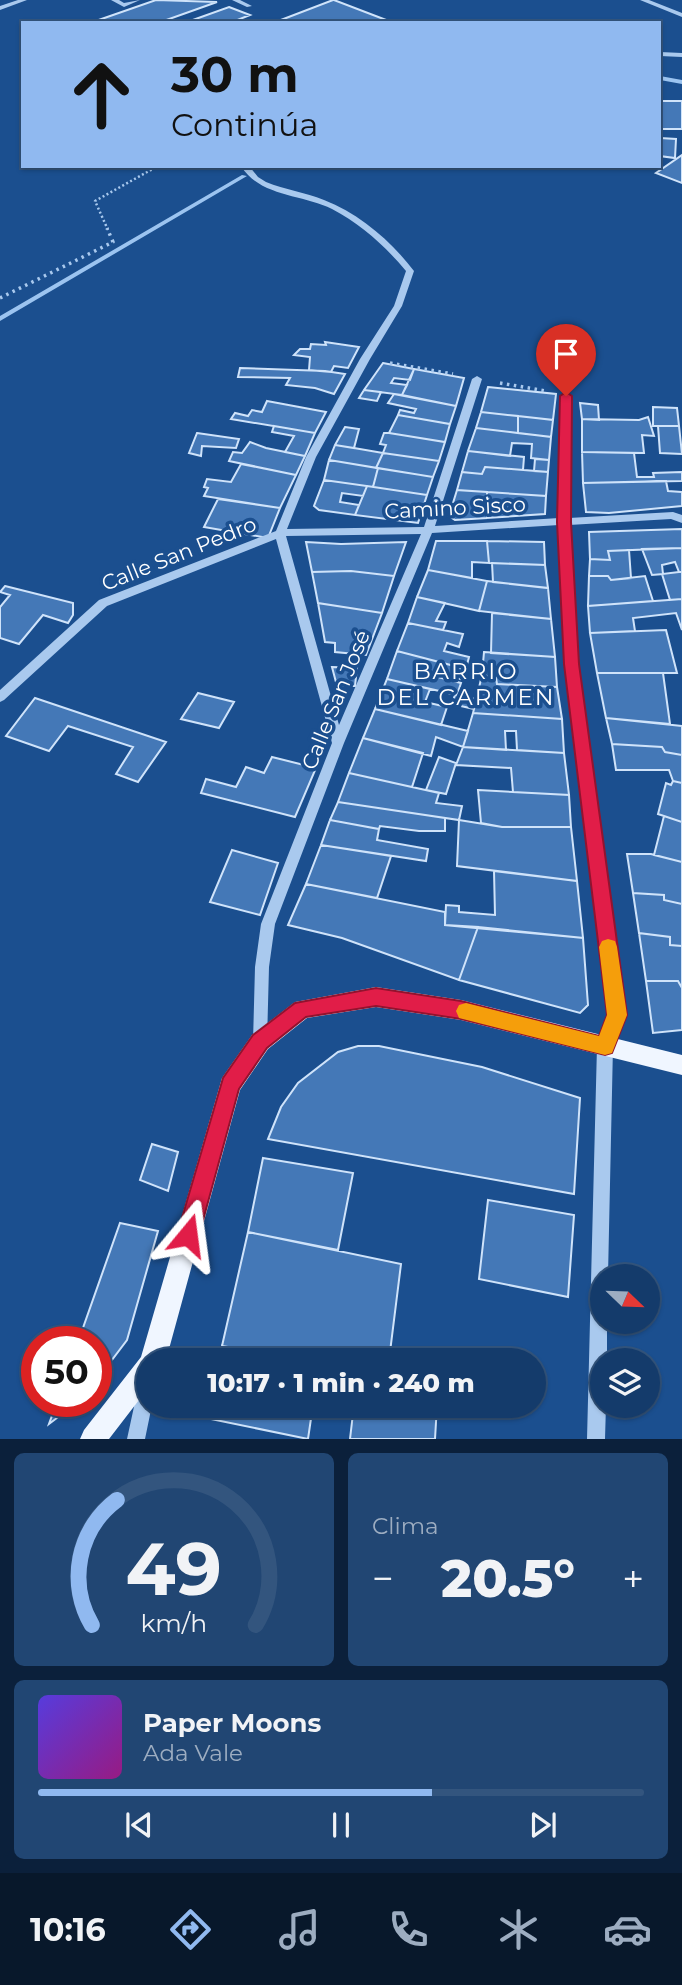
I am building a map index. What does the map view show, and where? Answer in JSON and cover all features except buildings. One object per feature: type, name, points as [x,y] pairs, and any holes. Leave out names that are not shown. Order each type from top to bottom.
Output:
[{"type":"main road","points":[[156,1348],[230,1085],[260,1042],[302,1009],[376,997],[461,1010],[682,1065]]},
{"type":"main road","points":[[93,1439],[136,1383]]},
{"type":"street","points":[[0,8],[24,0]]},
{"type":"street","points":[[114,0],[124,5],[138,0]]},
{"type":"street","points":[[235,0],[249,6]]},
{"type":"street","points":[[643,0],[682,15]]},
{"type":"street","points":[[661,54],[682,55]]},
{"type":"street","points":[[246,168],[254,178],[327,203],[344,213],[395,252],[410,271],[398,306],[365,359],[311,457],[281,533],[338,743]]},
{"type":"street","name":"Calle San José","points":[[260,1042],[262,967],[268,924],[338,743],[428,530],[477,379]]},
{"type":"street","points":[[566,396],[564,522],[572,664],[617,1015],[605,1046],[596,1439]]},
{"type":"street","name":"Camino Sisco","points":[[281,533],[428,530],[678,518]]},
{"type":"street","name":"Calle San Pedro","points":[[0,697],[103,603],[281,533]]},
{"type":"street","points":[[136,1439],[141,1418]]},
{"type":"path","points":[[0,298],[113,242],[95,201],[154,168]]},
{"type":"path","points":[[365,359],[566,396]]},
{"type":"waterway","points":[[661,78],[682,82]]},
{"type":"waterway","points":[[0,319],[244,176]]},
{"type":"slow traffic","points":[[466,1011],[605,1046],[617,1015],[608,947]]},
{"type":"district","name":"BARRIO DEL CARMEN","points":[[466,684]]},
{"type":"route","points":[[188,1235],[230,1085],[260,1042],[302,1009],[376,997],[461,1010],[605,1046],[617,1015],[572,664],[564,522],[566,396]]}]
